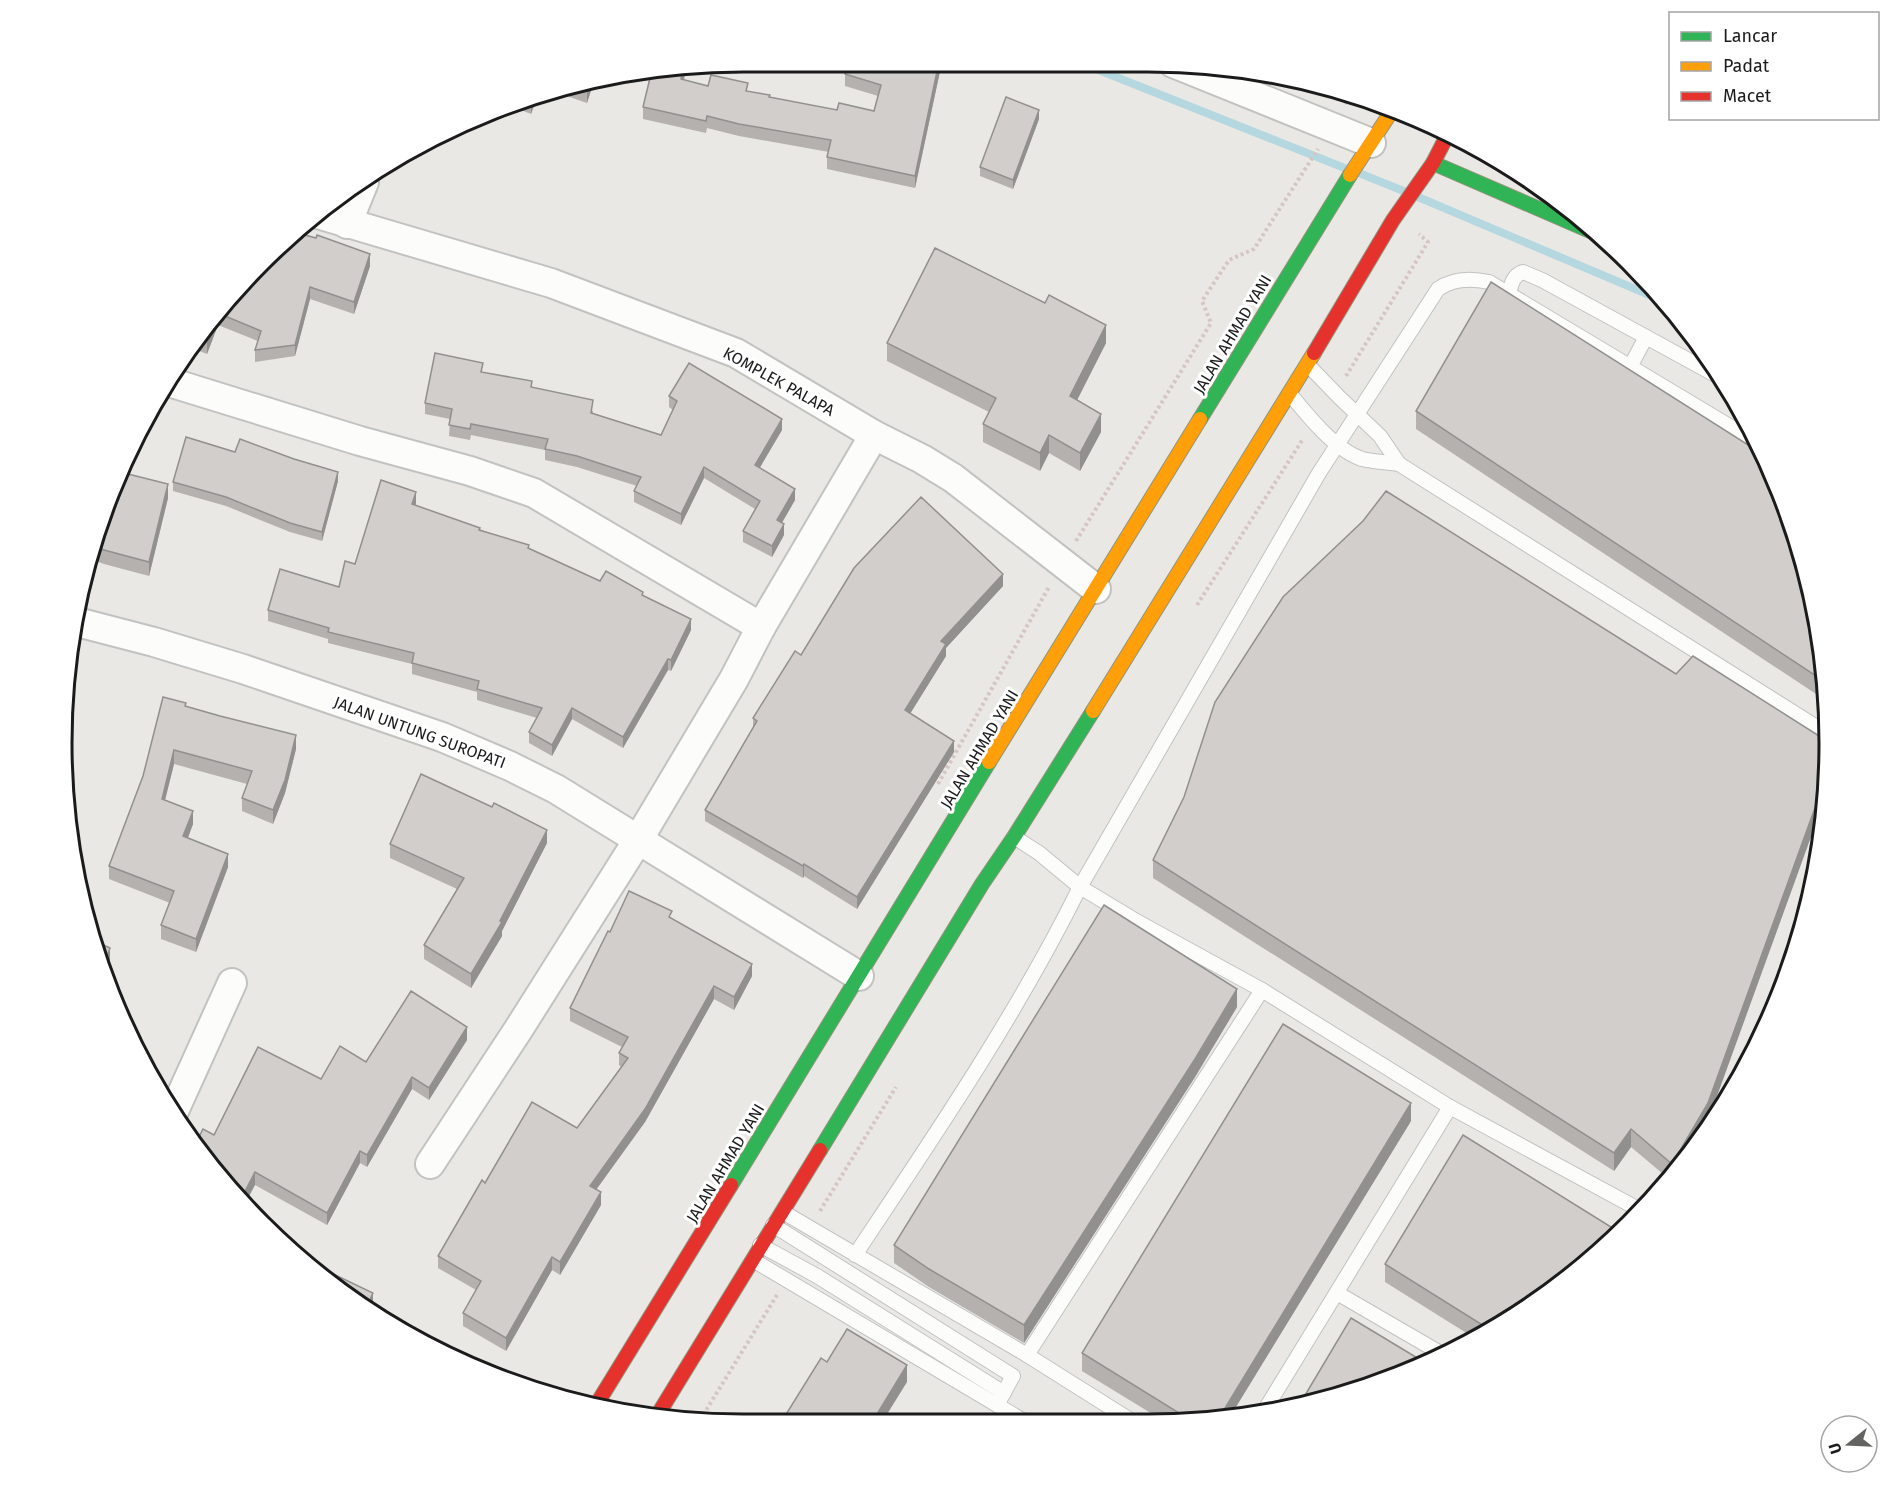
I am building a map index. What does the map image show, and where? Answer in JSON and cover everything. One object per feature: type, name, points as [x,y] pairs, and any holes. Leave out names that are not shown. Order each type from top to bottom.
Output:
[{"type":"main road","name":"JALAN AHMAD YANI","points":[[600,1398],[1332,202],[1388,117]]},
{"type":"main road","points":[[661,1409],[982,884],[1014,837],[1290,394],[1393,220],[1430,168],[1444,141]]},
{"type":"main road","points":[[1430,168],[1572,224]]},
{"type":"street","points":[[1197,74],[1367,149]]},
{"type":"street","points":[[334,220],[350,200]]},
{"type":"street","name":"KOMPLEK PALAPA","points":[[334,220],[550,283],[736,353],[874,435],[953,478],[1095,589]]},
{"type":"street","points":[[176,384],[360,441],[470,471],[534,493],[761,627]]},
{"type":"street","points":[[430,1164],[638,840],[874,435]]},
{"type":"street","name":"JALAN UNTUNG SUROPATI","points":[[83,624],[243,669],[442,737],[510,765],[555,789],[859,976]]},
{"type":"street","points":[[177,1103],[232,983]]},
{"type":"lane","points":[[1509,294],[1514,279],[1523,272],[1542,280],[1706,370]]},
{"type":"lane","points":[[855,1255],[965,1090],[1336,443],[1358,414],[1438,290],[1443,286],[1465,279],[1489,282],[1742,432]]},
{"type":"lane","points":[[1630,367],[1646,337]]},
{"type":"lane","points":[[1308,365],[1380,436],[1399,464],[1819,728]]},
{"type":"lane","points":[[1290,394],[1336,443],[1353,454],[1363,459],[1399,464]]},
{"type":"lane","points":[[1014,837],[1039,853],[1080,887],[1138,922],[1262,990],[1450,1107],[1632,1206]]},
{"type":"lane","points":[[1028,1355],[1262,990]]},
{"type":"lane","points":[[1269,1403],[1450,1107]]},
{"type":"lane","points":[[783,1212],[1028,1355],[1121,1414]]},
{"type":"lane","points":[[774,1225],[1013,1376],[1000,1399]]},
{"type":"lane","points":[[760,1245],[817,1276],[1000,1399],[1017,1414]]},
{"type":"lane","points":[[753,1260],[1000,1399]]},
{"type":"lane","points":[[1337,1293],[1435,1350]]},
{"type":"path","points":[[937,787],[1062,563],[1211,323],[1202,301],[1229,260],[1254,249],[1319,147]]},
{"type":"path","points":[[1347,375],[1428,242]]},
{"type":"path","points":[[704,1413],[786,1280]]},
{"type":"building","points":[[846,72],[937,72],[915,176],[827,157],[831,140],[707,116],[706,121],[643,107],[650,79],[682,75],[681,79],[708,86],[711,75],[748,83],[746,91],[770,95],[769,97],[837,110],[839,103],[874,111],[881,85],[845,74]]},
{"type":"building","points":[[1006,97],[1039,110],[1013,180],[980,167]]},
{"type":"building","points":[[306,235],[316,238],[317,235],[370,254],[354,302],[310,287],[295,345],[255,350],[261,331],[226,317],[269,269]]},
{"type":"building","points":[[935,248],[1045,303],[1049,295],[1106,325],[1070,396],[1101,414],[1080,453],[1049,435],[1040,453],[983,424],[996,398],[887,343]]},
{"type":"building","points":[[1491,282],[1750,446],[1768,486],[1796,569],[1806,612],[1815,676],[1416,411]]},
{"type":"building","points":[[435,353],[483,363],[481,372],[532,381],[531,387],[593,400],[591,413],[661,435],[677,401],[669,396],[689,363],[782,419],[755,465],[795,489],[777,520],[784,524],[772,546],[743,531],[760,501],[704,467],[681,514],[634,491],[641,477],[577,456],[545,449],[548,439],[471,424],[470,429],[449,425],[452,409],[425,403]]},
{"type":"building","points":[[186,437],[235,452],[240,439],[338,472],[322,532],[290,523],[226,497],[173,482]]},
{"type":"building","points":[[128,474],[168,484],[149,562],[101,549]]},
{"type":"building","points":[[381,480],[416,492],[412,504],[480,528],[479,530],[529,545],[528,548],[600,581],[606,571],[643,592],[642,595],[691,619],[671,660],[668,659],[623,737],[572,708],[552,745],[529,732],[542,708],[477,689],[479,681],[412,663],[414,653],[328,632],[329,628],[268,610],[280,569],[339,587],[345,561],[355,564]]},
{"type":"building","points":[[1386,491],[1676,674],[1693,656],[1819,736],[1816,805],[1708,1103],[1670,1163],[1631,1129],[1614,1153],[1153,860],[1184,797],[1215,702],[1283,597],[1363,521]]},
{"type":"building","points":[[921,497],[1003,574],[941,641],[946,644],[905,710],[954,741],[857,897],[804,864],[803,866],[705,810],[757,721],[753,718],[795,651],[801,655],[854,568]]},
{"type":"building","points":[[163,697],[220,716],[296,735],[285,780],[273,810],[242,798],[252,771],[174,750],[162,799],[193,811],[183,836],[228,854],[196,939],[161,925],[174,891],[109,866],[143,776]]},
{"type":"building","points":[[421,774],[492,807],[494,803],[547,830],[500,921],[502,922],[471,974],[424,945],[464,878],[390,844]]},
{"type":"building","points":[[629,891],[672,911],[669,917],[752,964],[734,997],[714,986],[645,1109],[590,1186],[601,1192],[560,1262],[552,1257],[506,1338],[463,1313],[481,1281],[438,1256],[482,1180],[485,1183],[532,1102],[577,1128],[628,1058],[619,1053],[628,1037],[570,1008]]},
{"type":"building","points":[[1104,905],[1237,989],[1195,1059],[1024,1325],[929,1269],[894,1245]]},
{"type":"building","points":[[104,945],[110,948],[107,956]]},
{"type":"building","points":[[411,991],[467,1027],[429,1088],[412,1077],[367,1155],[360,1151],[327,1213],[255,1172],[245,1191],[200,1136],[203,1129],[214,1135],[258,1047],[321,1079],[340,1046],[366,1062]]},
{"type":"building","points":[[1283,1024],[1411,1103],[1224,1409],[1179,1413],[1082,1353]]},
{"type":"building","points":[[1463,1135],[1611,1227],[1556,1275],[1521,1301],[1482,1325],[1385,1264]]},
{"type":"building","points":[[335,1275],[373,1293],[369,1301]]},
{"type":"building","points":[[1351,1318],[1417,1358],[1364,1378],[1305,1395]]},
{"type":"building","points":[[847,1329],[907,1365],[877,1414],[786,1414],[821,1358],[827,1362]]},
{"type":"waterway","points":[[1104,72],[1347,169]]},
{"type":"waterway","points":[[1359,173],[1406,192]]},
{"type":"waterway","points":[[1418,197],[1644,293]]},
{"type":"traffic: fast","points":[[1433,163],[1569,222]]},
{"type":"traffic: fast","points":[[1200,419],[1350,175]]},
{"type":"traffic: fast","points":[[820,1150],[982,884],[1093,711]]},
{"type":"traffic: fast","points":[[731,1185],[989,762]]},
{"type":"traffic: slow","points":[[1350,175],[1388,117]]},
{"type":"traffic: slow","points":[[1093,711],[1314,353]]},
{"type":"traffic: slow","points":[[989,762],[1200,419]]},
{"type":"traffic: jam","points":[[1314,353],[1393,220],[1433,163],[1444,141]]},
{"type":"traffic: jam","points":[[661,1409],[820,1150]]},
{"type":"traffic: jam","points":[[600,1398],[731,1185]]}]
